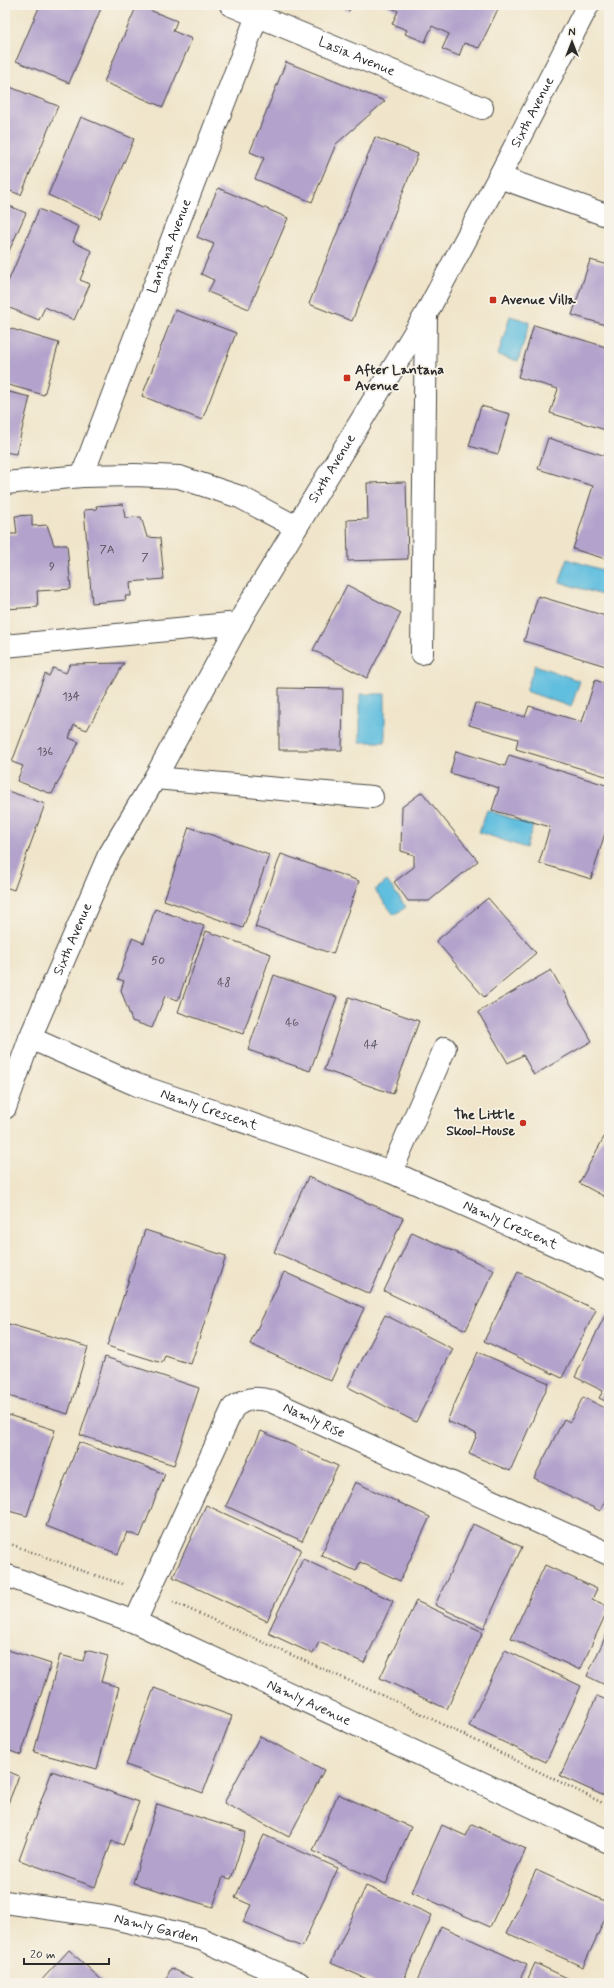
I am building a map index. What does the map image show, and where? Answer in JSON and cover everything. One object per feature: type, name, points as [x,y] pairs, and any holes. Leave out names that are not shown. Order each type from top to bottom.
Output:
[{"type":"street","name":"Lasia Avenue","points":[[231,5],[482,108]]},
{"type":"street","name":"Sixth Avenue","points":[[5,1108],[30,1038],[108,857],[155,778],[239,623],[426,314],[588,5]]},
{"type":"street","name":"Lantana Avenue","points":[[82,476],[257,16]]},
{"type":"street","points":[[499,177],[609,216]]},
{"type":"street","name":"Sixth Avenue","points":[[422,654],[426,314]]},
{"type":"street","points":[[5,483],[82,476],[135,475],[179,477],[240,497],[296,527]]},
{"type":"street","points":[[5,646],[239,623]]},
{"type":"street","points":[[155,778],[372,797]]},
{"type":"street","name":"Namly Crescent","points":[[30,1038],[137,1085],[391,1172],[609,1269]]},
{"type":"street","points":[[391,1172],[445,1048]]},
{"type":"street","name":"Namly Rise","points":[[135,1622],[233,1408],[241,1402],[251,1399],[260,1398],[271,1401],[609,1554]]},
{"type":"street","name":"Namly Avenue","points":[[5,1575],[135,1622],[609,1842]]},
{"type":"street","name":"Namly Garden","points":[[5,1902],[110,1916],[201,1939],[299,1983]]},
{"type":"path","points":[[5,1542],[91,1574],[148,1592],[397,1702],[609,1806]]},
{"type":"water","points":[[510,316],[530,322],[518,361],[498,355]]},
{"type":"water","points":[[567,559],[609,572],[608,597],[560,582]]},
{"type":"water","points":[[535,665],[580,681],[571,707],[526,691]]},
{"type":"water","points":[[360,694],[385,694],[385,742],[360,742]]},
{"type":"water","points":[[487,810],[533,826],[526,848],[479,832]]},
{"type":"water","points":[[387,881],[406,907],[394,915],[375,890]]},
{"type":"building","points":[[40,5],[102,6],[69,83],[16,61]]},
{"type":"building","points":[[137,5],[177,21],[173,31],[192,39],[163,107],[104,82]]},
{"type":"building","points":[[334,5],[352,5],[349,11]]},
{"type":"building","points":[[385,5],[500,5],[479,48],[464,43],[459,56],[442,49],[449,34],[432,26],[425,42],[405,34],[407,30],[392,24],[398,11]]},
{"type":"building","points":[[286,62],[385,101],[336,144],[312,202],[255,179],[264,158],[250,152]]},
{"type":"building","points":[[5,85],[58,106],[21,195],[5,189]]},
{"type":"building","points":[[81,117],[134,139],[100,218],[48,195]]},
{"type":"building","points":[[375,137],[418,154],[352,321],[309,304]]},
{"type":"building","points":[[218,188],[288,218],[249,309],[208,292],[214,280],[201,274],[214,244],[197,237]]},
{"type":"building","points":[[5,204],[26,213],[5,260]]},
{"type":"building","points":[[39,209],[79,227],[73,242],[92,251],[80,280],[90,284],[74,320],[45,307],[39,320],[5,306],[5,289]]},
{"type":"building","points":[[590,260],[609,265],[609,326],[572,315]]},
{"type":"building","points":[[175,310],[236,333],[202,420],[142,396]]},
{"type":"building","points":[[534,325],[609,348],[609,431],[550,413],[558,389],[518,377]]},
{"type":"building","points":[[5,327],[59,343],[44,395],[5,384]]},
{"type":"building","points":[[5,391],[30,397],[16,454],[5,452]]},
{"type":"building","points":[[481,406],[510,414],[498,454],[469,446]]},
{"type":"building","points":[[548,438],[609,457],[609,560],[573,549],[593,486],[538,469]]},
{"type":"building","points":[[406,482],[408,559],[348,561],[347,520],[368,519],[367,483]]},
{"type":"building","points":[[123,504],[125,518],[141,517],[147,537],[160,538],[164,579],[130,582],[131,596],[125,596],[126,600],[92,603],[84,510],[97,509],[96,506]]},
{"type":"building","points":[[32,515],[32,526],[47,525],[54,545],[67,545],[71,589],[37,591],[38,607],[5,609],[5,534],[17,534],[15,516]]},
{"type":"building","points":[[347,585],[401,613],[367,678],[313,650]]},
{"type":"building","points":[[538,596],[609,617],[609,667],[524,641]]},
{"type":"building","points":[[124,663],[87,730],[74,725],[69,738],[79,742],[52,794],[17,781],[23,766],[12,762],[45,674],[49,676],[53,668],[66,673],[70,664]]},
{"type":"building","points":[[595,680],[609,685],[609,777],[516,749],[518,739],[469,725],[475,703],[525,717],[529,706],[582,722]]},
{"type":"building","points":[[279,688],[343,689],[342,750],[279,750]]},
{"type":"building","points":[[456,751],[505,766],[509,755],[609,786],[609,820],[591,879],[539,863],[550,827],[492,810],[499,788],[450,773]]},
{"type":"building","points":[[5,790],[45,804],[14,890],[5,887]]},
{"type":"building","points":[[422,792],[478,861],[429,901],[408,901],[394,882],[414,867],[414,855],[401,851],[402,807]]},
{"type":"building","points":[[189,827],[269,855],[243,928],[164,900]]},
{"type":"building","points":[[281,854],[359,881],[333,954],[255,927]]},
{"type":"building","points":[[488,898],[536,953],[484,997],[436,941]]},
{"type":"building","points":[[155,909],[204,926],[178,1000],[165,996],[152,1028],[132,1021],[121,990],[124,981],[118,979],[132,938],[144,943]]},
{"type":"building","points":[[206,931],[271,954],[243,1034],[178,1012]]},
{"type":"building","points":[[551,970],[592,1041],[534,1075],[523,1055],[508,1063],[478,1012]]},
{"type":"building","points":[[274,975],[337,997],[310,1071],[248,1050]]},
{"type":"building","points":[[349,997],[419,1021],[393,1094],[324,1070]]},
{"type":"building","points":[[609,1128],[609,1199],[579,1183]]},
{"type":"building","points":[[308,1177],[403,1218],[370,1294],[274,1252]]},
{"type":"building","points":[[145,1230],[226,1256],[191,1364],[165,1356],[162,1363],[107,1346]]},
{"type":"building","points":[[412,1232],[494,1270],[466,1330],[384,1291]]},
{"type":"building","points":[[284,1272],[364,1308],[331,1381],[250,1344]]},
{"type":"building","points":[[518,1272],[596,1310],[562,1378],[484,1341]]},
{"type":"building","points":[[606,1313],[609,1315],[609,1403],[599,1398],[603,1391],[575,1377]]},
{"type":"building","points":[[385,1315],[453,1349],[416,1422],[348,1387]]},
{"type":"building","points":[[5,1323],[88,1347],[68,1414],[5,1395]]},
{"type":"building","points":[[478,1352],[549,1383],[510,1471],[469,1454],[477,1434],[447,1421]]},
{"type":"building","points":[[105,1357],[199,1388],[174,1465],[80,1435]]},
{"type":"building","points":[[583,1397],[609,1410],[609,1493],[600,1511],[534,1478],[564,1419],[570,1422]]},
{"type":"building","points":[[5,1414],[55,1430],[27,1516],[5,1510]]},
{"type":"building","points":[[261,1431],[338,1466],[302,1541],[226,1506]]},
{"type":"building","points":[[79,1442],[165,1474],[140,1537],[127,1532],[118,1554],[46,1526]]},
{"type":"building","points":[[355,1482],[430,1517],[400,1581],[360,1562],[356,1571],[321,1555]]},
{"type":"building","points":[[206,1505],[301,1549],[267,1621],[173,1577]]},
{"type":"building","points":[[473,1524],[522,1547],[484,1628],[435,1605]]},
{"type":"building","points":[[303,1559],[393,1601],[364,1663],[319,1642],[313,1654],[268,1633]]},
{"type":"building","points":[[545,1565],[597,1589],[592,1599],[609,1607],[580,1670],[511,1638]]},
{"type":"building","points":[[416,1601],[483,1632],[447,1709],[380,1678]]},
{"type":"building","points":[[609,1629],[609,1687],[587,1676]]},
{"type":"building","points":[[5,1649],[51,1664],[21,1755],[5,1749]]},
{"type":"building","points":[[86,1650],[108,1656],[101,1682],[119,1687],[97,1769],[34,1752],[60,1655],[83,1661]]},
{"type":"building","points":[[505,1650],[581,1686],[546,1762],[469,1726]]},
{"type":"building","points":[[154,1688],[232,1716],[203,1793],[126,1765]]},
{"type":"building","points":[[597,1696],[609,1701],[609,1798],[560,1776]]},
{"type":"building","points":[[260,1736],[324,1770],[289,1837],[224,1803]]},
{"type":"building","points":[[5,1770],[19,1776],[5,1811]]},
{"type":"building","points":[[52,1771],[139,1802],[123,1845],[112,1841],[95,1887],[19,1860]]},
{"type":"building","points":[[338,1794],[411,1827],[386,1884],[313,1851]]},
{"type":"building","points":[[157,1804],[246,1832],[231,1879],[223,1877],[213,1907],[133,1883]]},
{"type":"building","points":[[472,1824],[526,1849],[490,1927],[412,1892],[442,1825],[466,1836]]},
{"type":"building","points":[[264,1835],[338,1868],[302,1947],[243,1922],[251,1905],[235,1898]]},
{"type":"building","points":[[536,1870],[609,1903],[609,1910],[583,1967],[507,1933]]},
{"type":"building","points":[[366,1886],[432,1915],[402,1983],[376,1983],[331,1963]]},
{"type":"building","points":[[441,1926],[527,1965],[518,1983],[416,1983]]},
{"type":"building","points":[[69,1950],[105,1983],[39,1983]]},
{"type":"building","points":[[535,1963],[578,1983],[526,1983]]},
{"type":"building","points":[[171,1968],[202,1983],[164,1983]]},
{"type":"place","name":"Avenue Villa","points":[[493,300]]},
{"type":"place","name":"After Lantana Avenue","points":[[347,378]]},
{"type":"place","name":"The Little Skool-House","points":[[523,1123]]}]
